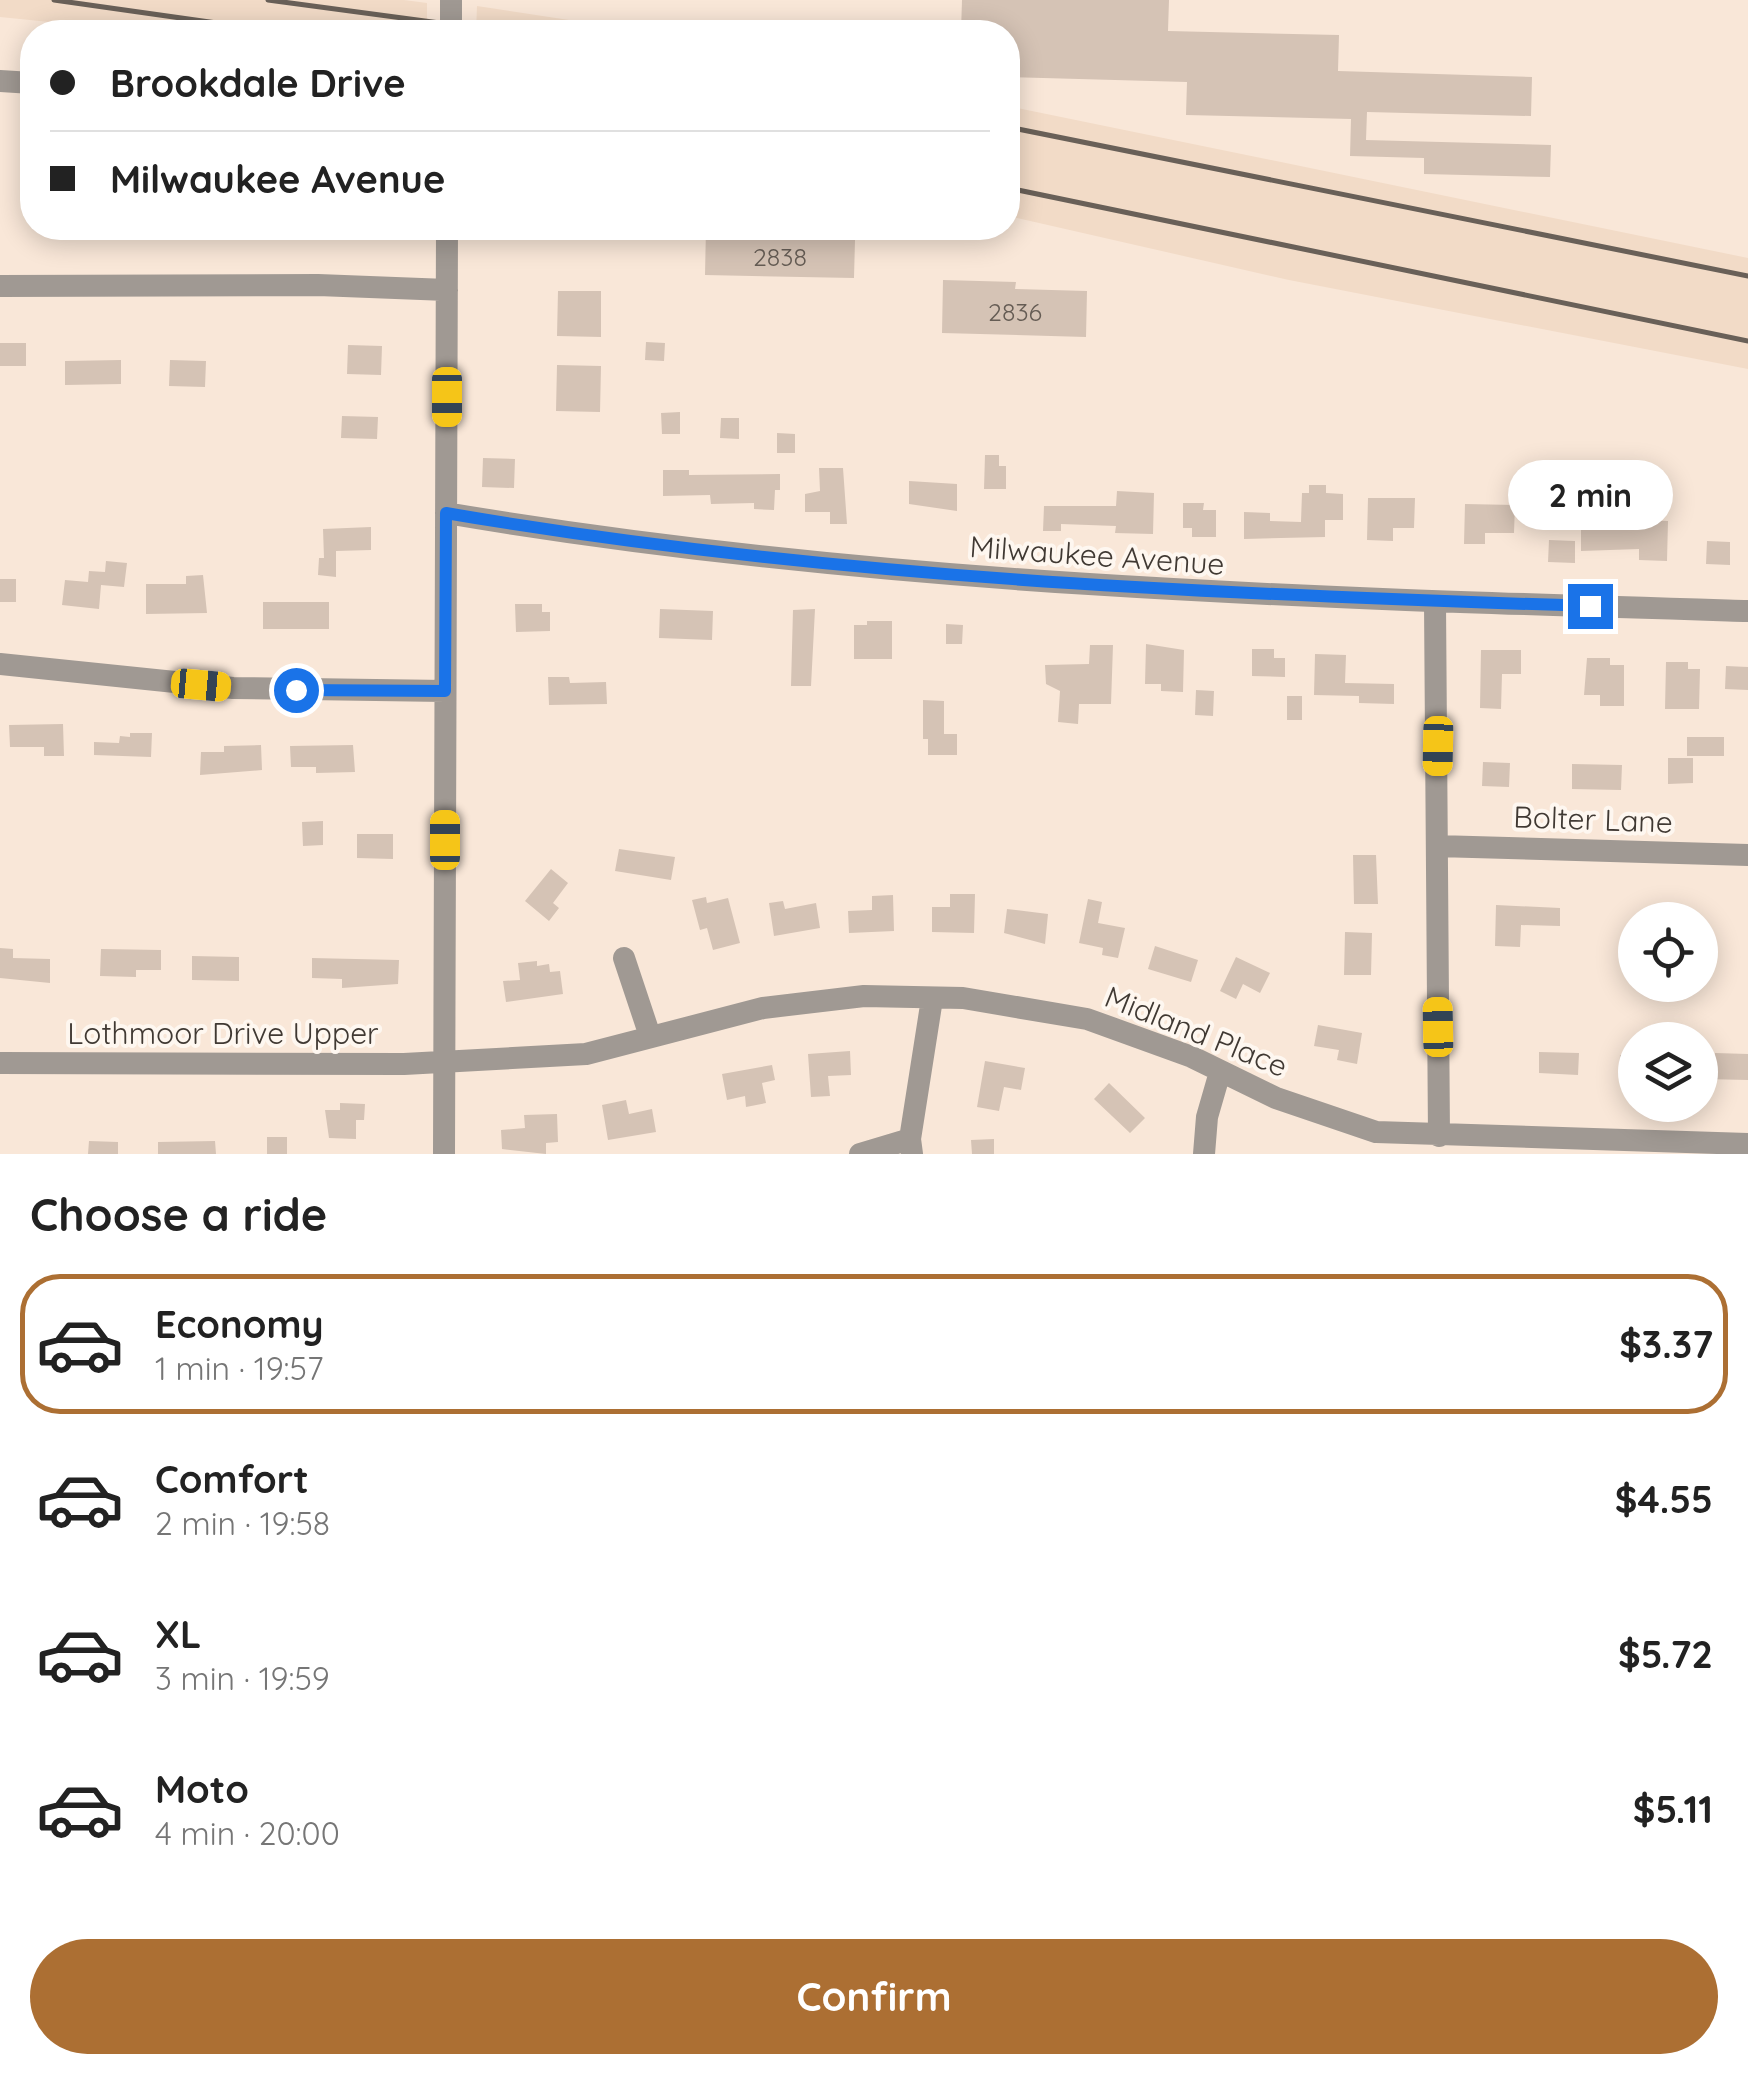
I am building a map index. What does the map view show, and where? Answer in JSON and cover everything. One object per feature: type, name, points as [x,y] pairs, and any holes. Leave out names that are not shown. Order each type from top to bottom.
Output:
[{"type":"street","points":[[444,1154],[447,240]]},
{"type":"street","points":[[0,286],[447,290]]},
{"type":"street","name":"Milwaukee Avenue","points":[[446,513],[566,532],[998,580],[1435,603],[1748,611]]},
{"type":"street","points":[[1435,603],[1439,1136]]},
{"type":"street","points":[[0,664],[233,688],[445,691]]},
{"type":"street","name":"Bolter Lane","points":[[1437,846],[1748,855]]},
{"type":"street","points":[[624,958],[650,1036]]},
{"type":"street","name":"Midland Place","points":[[445,1061],[586,1054],[763,1008],[832,998],[932,998],[1021,1004],[1087,1019],[1357,1128],[1439,1136],[1748,1144]]},
{"type":"street","points":[[860,1154],[911,1146],[932,998]]},
{"type":"street","name":"Lothmoor Drive Upper","points":[[0,1063],[445,1061]]},
{"type":"street","points":[[1204,1154],[1207,1117],[1220,1072]]},
{"type":"shaded area","points":[[0,0],[427,3],[427,20],[0,17]]},
{"type":"shaded area","points":[[477,6],[569,20],[476,20]]},
{"type":"shaded area","points":[[1020,108],[1748,258],[1748,369],[1289,280],[1020,219]]},
{"type":"building","points":[[962,0],[1169,0],[1168,31],[1339,35],[1338,71],[1532,77],[1531,116],[1367,112],[1366,140],[1551,145],[1550,177],[1424,174],[1424,158],[1350,156],[1351,119],[1186,115],[1187,82],[1020,77],[1020,20],[961,20]]},
{"type":"building","points":[[706,240],[855,240],[854,278],[705,275]]},
{"type":"building","points":[[943,280],[1016,282],[1015,289],[1087,291],[1086,337],[942,333]]},
{"type":"building","points":[[558,291],[601,291],[601,337],[557,336]]},
{"type":"building","points":[[646,342],[665,343],[664,361],[645,360]]},
{"type":"building","points":[[0,343],[26,343],[26,366],[0,366]]},
{"type":"building","points":[[348,345],[382,346],[381,375],[347,374]]},
{"type":"building","points":[[121,360],[121,384],[65,385],[65,361]]},
{"type":"building","points":[[170,360],[206,361],[205,387],[169,386]]},
{"type":"building","points":[[557,365],[601,366],[600,412],[556,411]]},
{"type":"building","points":[[680,412],[680,434],[662,434],[661,413]]},
{"type":"building","points":[[342,416],[378,417],[377,439],[341,438]]},
{"type":"building","points":[[721,418],[739,418],[739,439],[720,438]]},
{"type":"building","points":[[777,433],[795,434],[795,453],[777,453]]},
{"type":"building","points":[[985,455],[999,455],[999,466],[1006,466],[1006,489],[984,489]]},
{"type":"building","points":[[483,458],[515,459],[514,488],[482,487]]},
{"type":"building","points":[[819,468],[843,468],[847,524],[830,524],[830,512],[805,512],[805,494],[820,491]]},
{"type":"building","points":[[663,470],[689,470],[689,475],[780,474],[780,490],[775,490],[774,510],[754,509],[754,503],[711,504],[710,495],[663,496]]},
{"type":"building","points":[[909,481],[957,484],[957,511],[909,504]]},
{"type":"building","points":[[1309,485],[1326,485],[1326,493],[1343,494],[1343,520],[1325,520],[1325,537],[1244,539],[1244,512],[1270,513],[1270,521],[1301,522],[1302,493],[1309,493]]},
{"type":"building","points":[[1117,491],[1154,493],[1153,534],[1115,533],[1116,526],[1061,524],[1061,531],[1043,531],[1044,506],[1116,506]]},
{"type":"building","points":[[1368,498],[1415,498],[1414,528],[1393,528],[1393,541],[1367,540]]},
{"type":"building","points":[[1183,503],[1204,503],[1203,510],[1216,510],[1216,537],[1192,537],[1192,528],[1183,528]]},
{"type":"building","points":[[1465,504],[1515,505],[1514,533],[1485,533],[1485,544],[1464,544]]},
{"type":"building","points":[[1668,521],[1667,561],[1639,560],[1639,549],[1581,551],[1581,529],[1616,530],[1617,522]]},
{"type":"building","points":[[371,527],[371,550],[336,551],[336,577],[318,575],[319,558],[324,558],[323,529]]},
{"type":"building","points":[[1549,540],[1575,541],[1575,563],[1548,562]]},
{"type":"building","points":[[1707,541],[1730,542],[1730,565],[1706,564]]},
{"type":"building","points":[[106,561],[127,563],[124,587],[101,585],[99,609],[62,605],[65,580],[88,582],[89,571],[105,572]]},
{"type":"building","points":[[203,575],[207,613],[146,614],[146,584],[186,584],[186,576]]},
{"type":"building","points":[[0,579],[16,579],[16,602],[0,602]]},
{"type":"building","points":[[263,602],[329,602],[329,629],[263,629]]},
{"type":"building","points":[[515,604],[542,604],[542,612],[550,612],[550,631],[516,632]]},
{"type":"building","points":[[660,609],[713,611],[712,640],[659,638]]},
{"type":"building","points":[[815,609],[811,686],[791,686],[793,610]]},
{"type":"building","points":[[867,621],[892,621],[892,659],[854,659],[854,625],[867,625]]},
{"type":"building","points":[[946,624],[963,625],[962,644],[946,644]]},
{"type":"building","points":[[1146,644],[1184,650],[1183,692],[1161,691],[1161,684],[1145,684]]},
{"type":"building","points":[[1090,645],[1113,645],[1111,704],[1079,704],[1078,724],[1058,722],[1060,691],[1046,684],[1045,665],[1089,664]]},
{"type":"building","points":[[1252,649],[1274,649],[1274,658],[1285,658],[1285,677],[1252,676]]},
{"type":"building","points":[[1481,650],[1521,650],[1521,674],[1502,674],[1501,709],[1480,708]]},
{"type":"building","points":[[1315,654],[1346,655],[1345,683],[1394,684],[1394,704],[1359,703],[1359,696],[1314,695]]},
{"type":"building","points":[[1587,658],[1610,658],[1610,665],[1624,665],[1624,706],[1600,706],[1600,695],[1584,695]]},
{"type":"building","points":[[1666,662],[1688,662],[1688,669],[1700,669],[1699,709],[1665,709]]},
{"type":"building","points":[[1726,666],[1748,667],[1748,690],[1725,689]]},
{"type":"building","points":[[548,677],[569,677],[570,683],[606,682],[607,704],[549,705]]},
{"type":"building","points":[[1196,690],[1214,691],[1213,716],[1195,715]]},
{"type":"building","points":[[1287,696],[1302,696],[1302,720],[1287,720]]},
{"type":"building","points":[[923,700],[944,701],[944,734],[957,734],[957,755],[928,755],[928,739],[923,739]]},
{"type":"building","points":[[63,724],[64,756],[44,756],[44,747],[10,747],[9,725]]},
{"type":"building","points":[[130,733],[152,733],[151,757],[94,755],[94,742],[119,743],[120,736],[130,737]]},
{"type":"building","points":[[1687,737],[1724,737],[1724,756],[1687,756]]},
{"type":"building","points":[[261,745],[262,770],[200,775],[201,752],[224,752],[224,746]]},
{"type":"building","points":[[353,745],[355,772],[316,773],[316,767],[291,767],[290,746]]},
{"type":"building","points":[[1668,758],[1693,758],[1693,783],[1668,784]]},
{"type":"building","points":[[1483,762],[1510,763],[1509,787],[1482,786]]},
{"type":"building","points":[[1572,764],[1622,765],[1621,790],[1572,789]]},
{"type":"building","points":[[323,821],[323,845],[303,846],[302,822]]},
{"type":"building","points":[[357,834],[393,834],[393,859],[357,858]]},
{"type":"building","points":[[619,849],[675,857],[671,880],[615,871]]},
{"type":"building","points":[[1353,855],[1376,855],[1378,904],[1354,904]]},
{"type":"building","points":[[551,869],[568,883],[553,903],[559,908],[549,921],[525,901]]},
{"type":"building","points":[[950,894],[975,894],[974,933],[932,932],[932,907],[950,907]]},
{"type":"building","points":[[893,895],[894,931],[849,933],[848,911],[872,910],[872,896]]},
{"type":"building","points":[[706,897],[707,903],[728,898],[740,943],[713,950],[707,928],[700,930],[692,900]]},
{"type":"building","points":[[1088,899],[1102,902],[1098,923],[1125,928],[1118,958],[1102,955],[1103,948],[1079,943]]},
{"type":"building","points":[[783,901],[785,909],[816,903],[820,928],[774,936],[769,903]]},
{"type":"building","points":[[1496,905],[1560,908],[1560,926],[1521,925],[1520,947],[1495,946]]},
{"type":"building","points":[[1007,909],[1048,914],[1045,944],[1004,933]]},
{"type":"building","points":[[1345,932],[1372,933],[1371,975],[1344,975]]},
{"type":"building","points":[[1155,946],[1198,960],[1191,982],[1148,969]]},
{"type":"building","points":[[0,948],[13,949],[13,958],[50,959],[50,983],[0,978]]},
{"type":"building","points":[[101,949],[161,950],[161,970],[136,970],[136,977],[100,976]]},
{"type":"building","points":[[192,956],[239,957],[239,981],[192,980]]},
{"type":"building","points":[[1236,957],[1270,973],[1260,993],[1243,984],[1236,999],[1220,991]]},
{"type":"building","points":[[312,958],[399,960],[398,984],[342,988],[342,979],[312,978]]},
{"type":"building","points":[[537,961],[537,966],[549,964],[550,972],[560,971],[563,994],[506,1002],[503,981],[520,980],[518,963]]},
{"type":"building","points":[[1318,1025],[1362,1033],[1357,1064],[1337,1060],[1339,1050],[1314,1046]]},
{"type":"building","points":[[850,1051],[851,1075],[828,1076],[830,1096],[811,1097],[808,1054]]},
{"type":"building","points":[[1539,1052],[1579,1053],[1578,1075],[1539,1073]]},
{"type":"building","points":[[1718,1053],[1748,1054],[1748,1080],[1718,1079]]},
{"type":"building","points":[[985,1061],[1025,1068],[1021,1090],[1004,1087],[999,1111],[977,1107]]},
{"type":"building","points":[[772,1065],[775,1080],[762,1083],[766,1103],[746,1107],[745,1096],[727,1100],[722,1074]]},
{"type":"building","points":[[1109,1083],[1145,1118],[1130,1133],[1094,1099]]},
{"type":"building","points":[[626,1100],[629,1114],[652,1109],[656,1132],[608,1140],[602,1105]]},
{"type":"building","points":[[340,1103],[365,1104],[364,1120],[356,1120],[356,1139],[329,1138],[325,1110],[340,1110]]},
{"type":"building","points":[[557,1114],[558,1142],[546,1143],[546,1154],[502,1149],[501,1130],[525,1128],[524,1115]]},
{"type":"building","points":[[267,1137],[287,1137],[287,1154],[267,1154]]},
{"type":"building","points":[[994,1139],[994,1154],[972,1154],[971,1140]]},
{"type":"building","points":[[89,1141],[118,1142],[118,1154],[88,1154]]},
{"type":"building","points":[[215,1141],[216,1154],[158,1154],[158,1142]]},
{"type":"railway","points":[[54,0],[195,20]]},
{"type":"railway","points":[[268,0],[417,20]]},
{"type":"railway","points":[[1020,129],[1748,276]]},
{"type":"railway","points":[[1020,190],[1748,341]]},
{"type":"route","points":[[296,690],[445,691],[446,513],[566,532],[998,580],[1180,593],[1590,606]]}]
